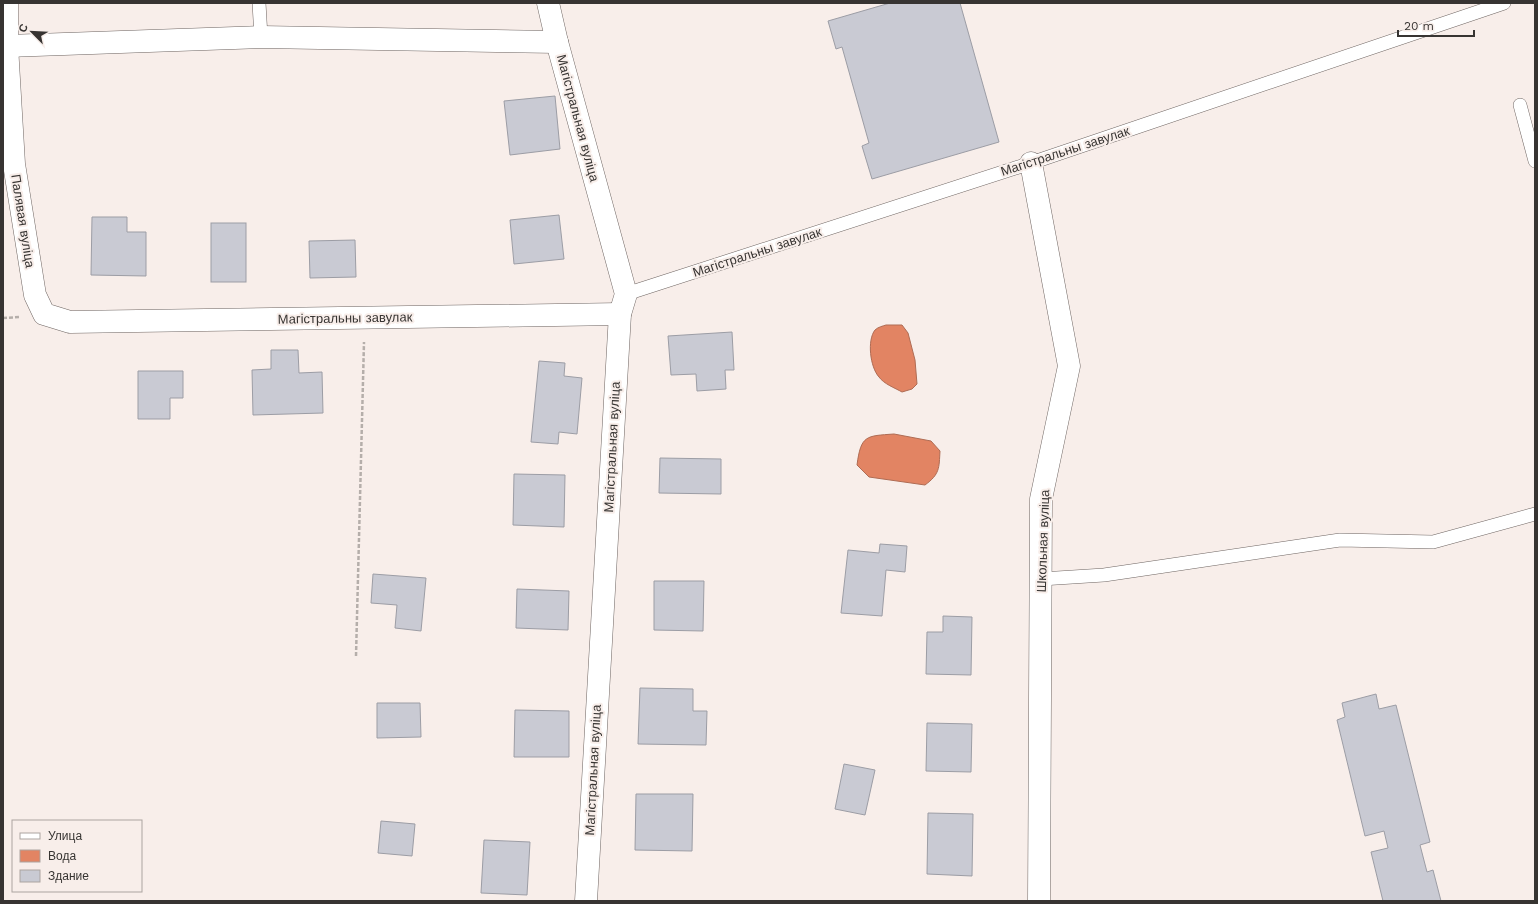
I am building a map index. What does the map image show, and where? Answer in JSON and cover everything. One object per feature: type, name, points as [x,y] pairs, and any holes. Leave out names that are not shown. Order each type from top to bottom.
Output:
[{"type":"street","name":"Палявая вуліца","points":[[7,3],[7,46],[14,164],[35,295],[44,314],[70,322]]},
{"type":"street","name":"Магістральная вуліца","points":[[548,3],[623,304],[586,901]]},
{"type":"street","points":[[7,46],[261,37],[557,42]]},
{"type":"street","name":"Школьная вуліца","points":[[1031,163],[1069,366],[1041,499],[1039,901]]},
{"type":"street","name":"Магістральны завулак","points":[[70,322],[365,317],[623,304]]},
{"type":"lane","points":[[259,3],[261,37]]},
{"type":"lane","name":"Магістральны завулак","points":[[623,304],[1031,163],[1504,3]]},
{"type":"lane","points":[[1520,105],[1535,161]]},
{"type":"lane","points":[[1041,579],[1104,575],[1340,540],[1432,542],[1535,514]]},
{"type":"path","points":[[356,656],[365,317]]},
{"type":"water","points":[[886,325],[902,325],[908,333],[915,360],[917,384],[912,389],[902,392],[890,386],[881,379],[873,367],[870,347],[871,340],[876,329]]},
{"type":"water","points":[[894,434],[931,441],[940,451],[938,470],[934,477],[925,485],[869,477],[857,465],[861,448],[866,439],[877,435]]},
{"type":"building","points":[[890,3],[960,3],[999,142],[872,179],[862,146],[869,143],[842,47],[836,49],[828,21]]},
{"type":"building","points":[[555,96],[560,149],[510,155],[504,101]]},
{"type":"building","points":[[559,215],[564,259],[514,264],[510,220]]},
{"type":"building","points":[[92,217],[127,217],[127,232],[146,232],[146,276],[91,275]]},
{"type":"building","points":[[211,223],[246,223],[246,282],[211,282]]},
{"type":"building","points":[[355,240],[356,277],[310,278],[309,241]]},
{"type":"building","points":[[732,332],[734,370],[725,370],[726,389],[697,391],[696,374],[671,375],[668,336]]},
{"type":"building","points":[[271,350],[298,350],[299,373],[322,372],[323,413],[253,415],[252,370],[271,369]]},
{"type":"building","points":[[539,361],[565,363],[564,376],[582,378],[577,434],[559,432],[558,444],[531,442]]},
{"type":"building","points":[[138,371],[183,371],[183,398],[170,398],[170,419],[138,419]]},
{"type":"building","points":[[660,458],[721,459],[721,494],[659,493]]},
{"type":"building","points":[[514,474],[565,475],[564,527],[513,525]]},
{"type":"building","points":[[880,544],[907,546],[905,572],[886,570],[882,616],[841,613],[848,550],[879,553]]},
{"type":"building","points":[[373,574],[426,578],[421,631],[395,628],[397,605],[371,603]]},
{"type":"building","points":[[654,581],[704,581],[703,631],[654,630]]},
{"type":"building","points":[[517,589],[569,591],[568,630],[516,628]]},
{"type":"building","points":[[943,616],[972,617],[971,675],[926,674],[927,632],[943,632]]},
{"type":"building","points":[[640,688],[693,689],[693,711],[707,711],[706,745],[638,744]]},
{"type":"building","points":[[1376,694],[1379,709],[1396,705],[1430,842],[1420,845],[1427,872],[1433,870],[1441,901],[1383,901],[1371,852],[1388,848],[1384,831],[1365,836],[1337,720],[1345,717],[1342,703]]},
{"type":"building","points":[[377,703],[420,703],[421,737],[377,738]]},
{"type":"building","points":[[515,710],[569,711],[569,757],[514,757]]},
{"type":"building","points":[[927,723],[972,724],[971,772],[926,771]]},
{"type":"building","points":[[844,764],[875,770],[865,815],[835,809]]},
{"type":"building","points":[[636,794],[693,794],[692,851],[635,850]]},
{"type":"building","points":[[928,813],[973,814],[972,876],[927,874]]},
{"type":"building","points":[[381,821],[415,824],[412,856],[378,853]]},
{"type":"building","points":[[484,840],[530,842],[527,895],[481,893]]}]
